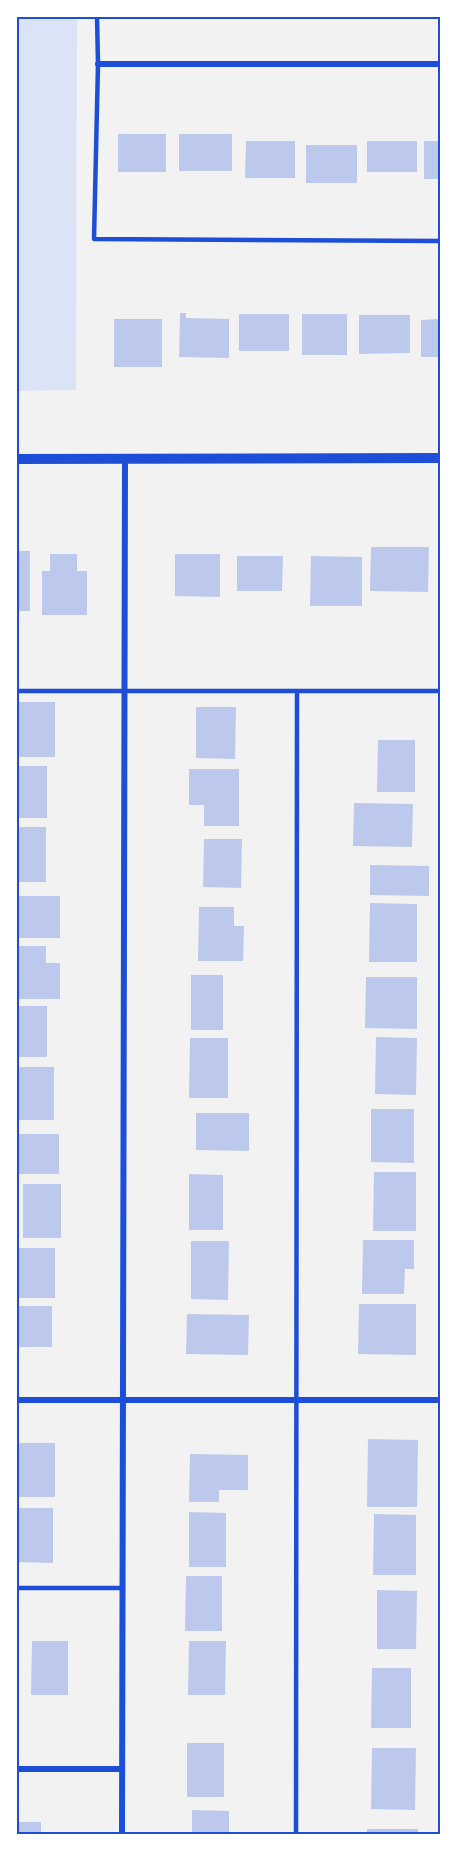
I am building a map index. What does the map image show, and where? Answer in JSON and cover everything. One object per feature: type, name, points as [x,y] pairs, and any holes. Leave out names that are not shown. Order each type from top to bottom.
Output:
[{"type":"street","points":[[98,64],[441,64]]},
{"type":"street","points":[[16,459],[441,458]]},
{"type":"street","points":[[122,1834],[124,459]]},
{"type":"street","points":[[16,1400],[441,1400]]},
{"type":"street","points":[[16,1769],[122,1769]]},
{"type":"lane","points":[[97,16],[94,239],[441,241]]},
{"type":"lane","points":[[16,691],[441,691]]},
{"type":"lane","points":[[297,691],[297,1834]]},
{"type":"lane","points":[[16,1588],[123,1588]]},
{"type":"shaded area","points":[[16,17],[77,17],[76,390],[17,391]]},
{"type":"building","points":[[118,134],[166,134],[166,172],[118,172]]},
{"type":"building","points":[[179,134],[232,134],[232,171],[179,171]]},
{"type":"building","points":[[246,141],[295,141],[295,178],[245,178]]},
{"type":"building","points":[[367,141],[417,141],[417,172],[367,172]]},
{"type":"building","points":[[424,141],[440,141],[440,179],[424,179]]},
{"type":"building","points":[[306,145],[357,145],[357,183],[306,183]]},
{"type":"building","points":[[180,313],[186,313],[186,318],[229,319],[229,358],[179,357]]},
{"type":"building","points":[[239,314],[289,314],[289,351],[239,351]]},
{"type":"building","points":[[302,314],[347,314],[347,355],[302,355]]},
{"type":"building","points":[[359,315],[410,315],[410,353],[359,354]]},
{"type":"building","points":[[114,319],[162,319],[162,367],[114,367]]},
{"type":"building","points":[[440,319],[440,357],[421,357],[421,320]]},
{"type":"building","points":[[371,547],[429,547],[428,592],[370,591]]},
{"type":"building","points":[[16,551],[30,551],[30,611],[16,611]]},
{"type":"building","points":[[50,554],[77,554],[77,571],[87,571],[87,615],[42,615],[42,571],[50,571]]},
{"type":"building","points":[[175,554],[220,554],[220,597],[175,596]]},
{"type":"building","points":[[237,556],[283,556],[282,591],[237,591]]},
{"type":"building","points":[[311,556],[362,557],[362,606],[310,606]]},
{"type":"building","points":[[16,702],[55,702],[55,757],[16,757]]},
{"type":"building","points":[[196,707],[236,707],[235,759],[196,758]]},
{"type":"building","points":[[378,740],[415,740],[415,792],[377,792]]},
{"type":"building","points":[[16,766],[47,766],[47,818],[16,818]]},
{"type":"building","points":[[189,769],[239,769],[239,826],[204,826],[204,805],[189,805]]},
{"type":"building","points":[[354,803],[413,804],[412,847],[353,846]]},
{"type":"building","points":[[16,827],[46,827],[46,882],[16,882]]},
{"type":"building","points":[[204,839],[242,839],[241,888],[203,887]]},
{"type":"building","points":[[370,865],[429,866],[429,896],[370,895]]},
{"type":"building","points":[[16,896],[60,896],[60,938],[16,938]]},
{"type":"building","points":[[370,903],[417,904],[417,962],[369,962]]},
{"type":"building","points":[[199,907],[234,907],[234,926],[244,926],[243,961],[198,961]]},
{"type":"building","points":[[16,946],[46,946],[46,963],[60,963],[60,999],[16,999]]},
{"type":"building","points":[[191,975],[223,975],[223,1030],[191,1030]]},
{"type":"building","points":[[366,977],[417,977],[417,1029],[365,1028]]},
{"type":"building","points":[[16,1006],[47,1006],[47,1057],[16,1057]]},
{"type":"building","points":[[376,1037],[417,1038],[416,1095],[375,1094]]},
{"type":"building","points":[[190,1038],[228,1038],[228,1098],[189,1098]]},
{"type":"building","points":[[16,1067],[54,1067],[54,1120],[16,1120]]},
{"type":"building","points":[[371,1109],[414,1109],[414,1163],[371,1162]]},
{"type":"building","points":[[196,1113],[249,1113],[249,1151],[196,1150]]},
{"type":"building","points":[[16,1134],[59,1134],[59,1174],[16,1174]]},
{"type":"building","points":[[374,1172],[416,1172],[416,1231],[373,1231]]},
{"type":"building","points":[[189,1174],[223,1175],[223,1230],[189,1230]]},
{"type":"building","points":[[23,1184],[61,1184],[61,1238],[23,1238]]},
{"type":"building","points":[[363,1240],[414,1240],[414,1269],[405,1269],[404,1294],[362,1294]]},
{"type":"building","points":[[191,1241],[229,1241],[228,1300],[191,1299]]},
{"type":"building","points":[[16,1248],[55,1248],[55,1298],[16,1298]]},
{"type":"building","points":[[359,1304],[416,1304],[416,1355],[358,1354]]},
{"type":"building","points":[[16,1306],[52,1306],[52,1347],[16,1347]]},
{"type":"building","points":[[187,1314],[249,1315],[248,1355],[186,1354]]},
{"type":"building","points":[[368,1439],[418,1440],[417,1507],[367,1507]]},
{"type":"building","points":[[19,1443],[55,1443],[55,1497],[19,1497]]},
{"type":"building","points":[[190,1454],[248,1455],[248,1490],[219,1490],[219,1502],[189,1502]]},
{"type":"building","points":[[17,1508],[53,1508],[53,1563],[16,1562]]},
{"type":"building","points":[[189,1512],[226,1513],[226,1567],[189,1567]]},
{"type":"building","points":[[374,1514],[416,1515],[416,1575],[373,1575]]},
{"type":"building","points":[[186,1576],[222,1576],[222,1631],[185,1631]]},
{"type":"building","points":[[377,1590],[417,1591],[416,1649],[377,1649]]},
{"type":"building","points":[[32,1641],[68,1641],[68,1695],[31,1695]]},
{"type":"building","points":[[189,1641],[226,1641],[225,1695],[188,1695]]},
{"type":"building","points":[[372,1668],[411,1668],[411,1728],[371,1728]]},
{"type":"building","points":[[187,1743],[224,1743],[224,1797],[187,1797]]},
{"type":"building","points":[[372,1748],[416,1748],[415,1810],[371,1809]]},
{"type":"building","points":[[192,1810],[229,1811],[229,1834],[192,1834]]},
{"type":"building","points":[[16,1822],[41,1822],[41,1834],[16,1834]]},
{"type":"building","points":[[367,1829],[418,1829],[418,1834],[367,1834]]}]
